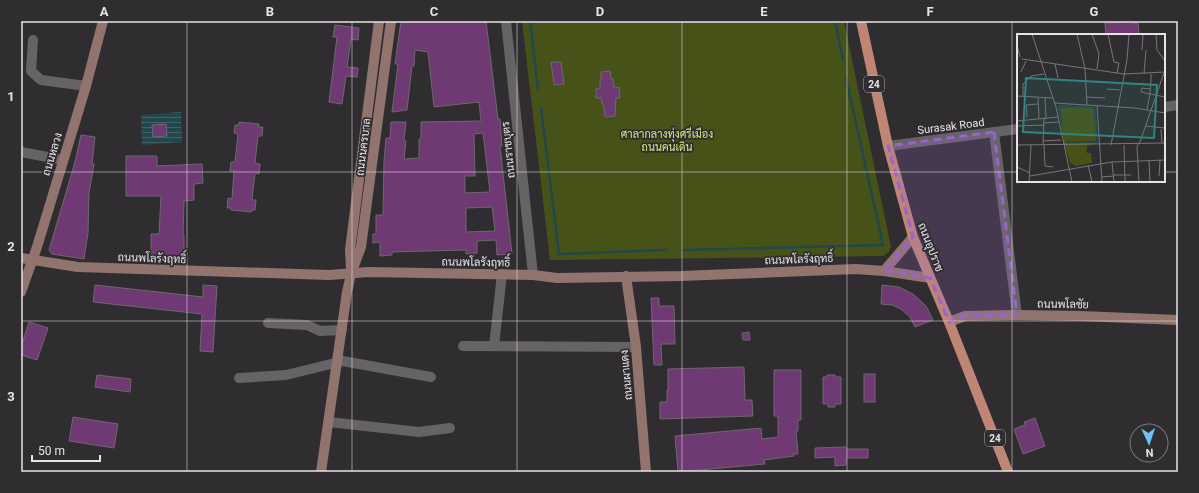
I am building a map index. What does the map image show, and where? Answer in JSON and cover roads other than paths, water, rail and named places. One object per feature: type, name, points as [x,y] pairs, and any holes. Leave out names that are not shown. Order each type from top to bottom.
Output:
[{"type":"main road","name":"ถนนอุปราช","points":[[861,21],[888,146],[913,237],[949,322],[1008,472]]},
{"type":"street","name":"ถนนหลวง","points":[[21,292],[33,260],[86,86],[103,21]]},
{"type":"street","name":"ถนนนครบาล","points":[[321,472],[351,274],[350,250],[379,21]]},
{"type":"street","name":"ถนนนครบาล","points":[[351,274],[360,251],[378,124],[390,21]]},
{"type":"street","name":"ถนนราชบุตร","points":[[506,21],[533,275]]},
{"type":"street","points":[[33,40],[31,71],[42,80],[86,86]]},
{"type":"street","points":[[1165,107],[1178,105]]},
{"type":"street","points":[[367,122],[378,124]]},
{"type":"street","name":"Surasak Road","points":[[888,146],[1017,129]]},
{"type":"street","points":[[994,132],[1017,315]]},
{"type":"street","points":[[21,152],[63,160]]},
{"type":"street","points":[[884,271],[913,237]]},
{"type":"street","name":"ถนนพโลรังฤทธิ์","points":[[21,258],[78,267],[329,275],[369,272],[502,274],[533,275],[557,278],[856,269],[884,271],[930,278]]},
{"type":"street","points":[[494,346],[502,274]]},
{"type":"street","name":"ถนนผาแดง","points":[[626,276],[636,347],[646,472]]},
{"type":"street","name":"ถนนพโลชัย","points":[[949,322],[965,316],[1017,315],[1178,320]]},
{"type":"street","points":[[268,323],[307,324],[320,331],[342,330]]},
{"type":"street","points":[[463,346],[636,347]]},
{"type":"street","points":[[239,378],[286,375],[337,362],[431,377]]},
{"type":"street","points":[[329,422],[419,432],[450,428]]},
{"type":"water","points":[[181,112],[182,142],[142,145],[141,115]]},
{"type":"waterway","points":[[530,21],[538,89]]},
{"type":"waterway","points":[[835,21],[843,60]]},
{"type":"waterway","points":[[683,250],[883,245],[846,78]]},
{"type":"waterway","points":[[541,108],[559,254],[666,250]]},
{"type":"park label","name":"ศาลากลางทุ่งศรีเมือง ถนนคนเดิน","points":[[667,140]]}]
